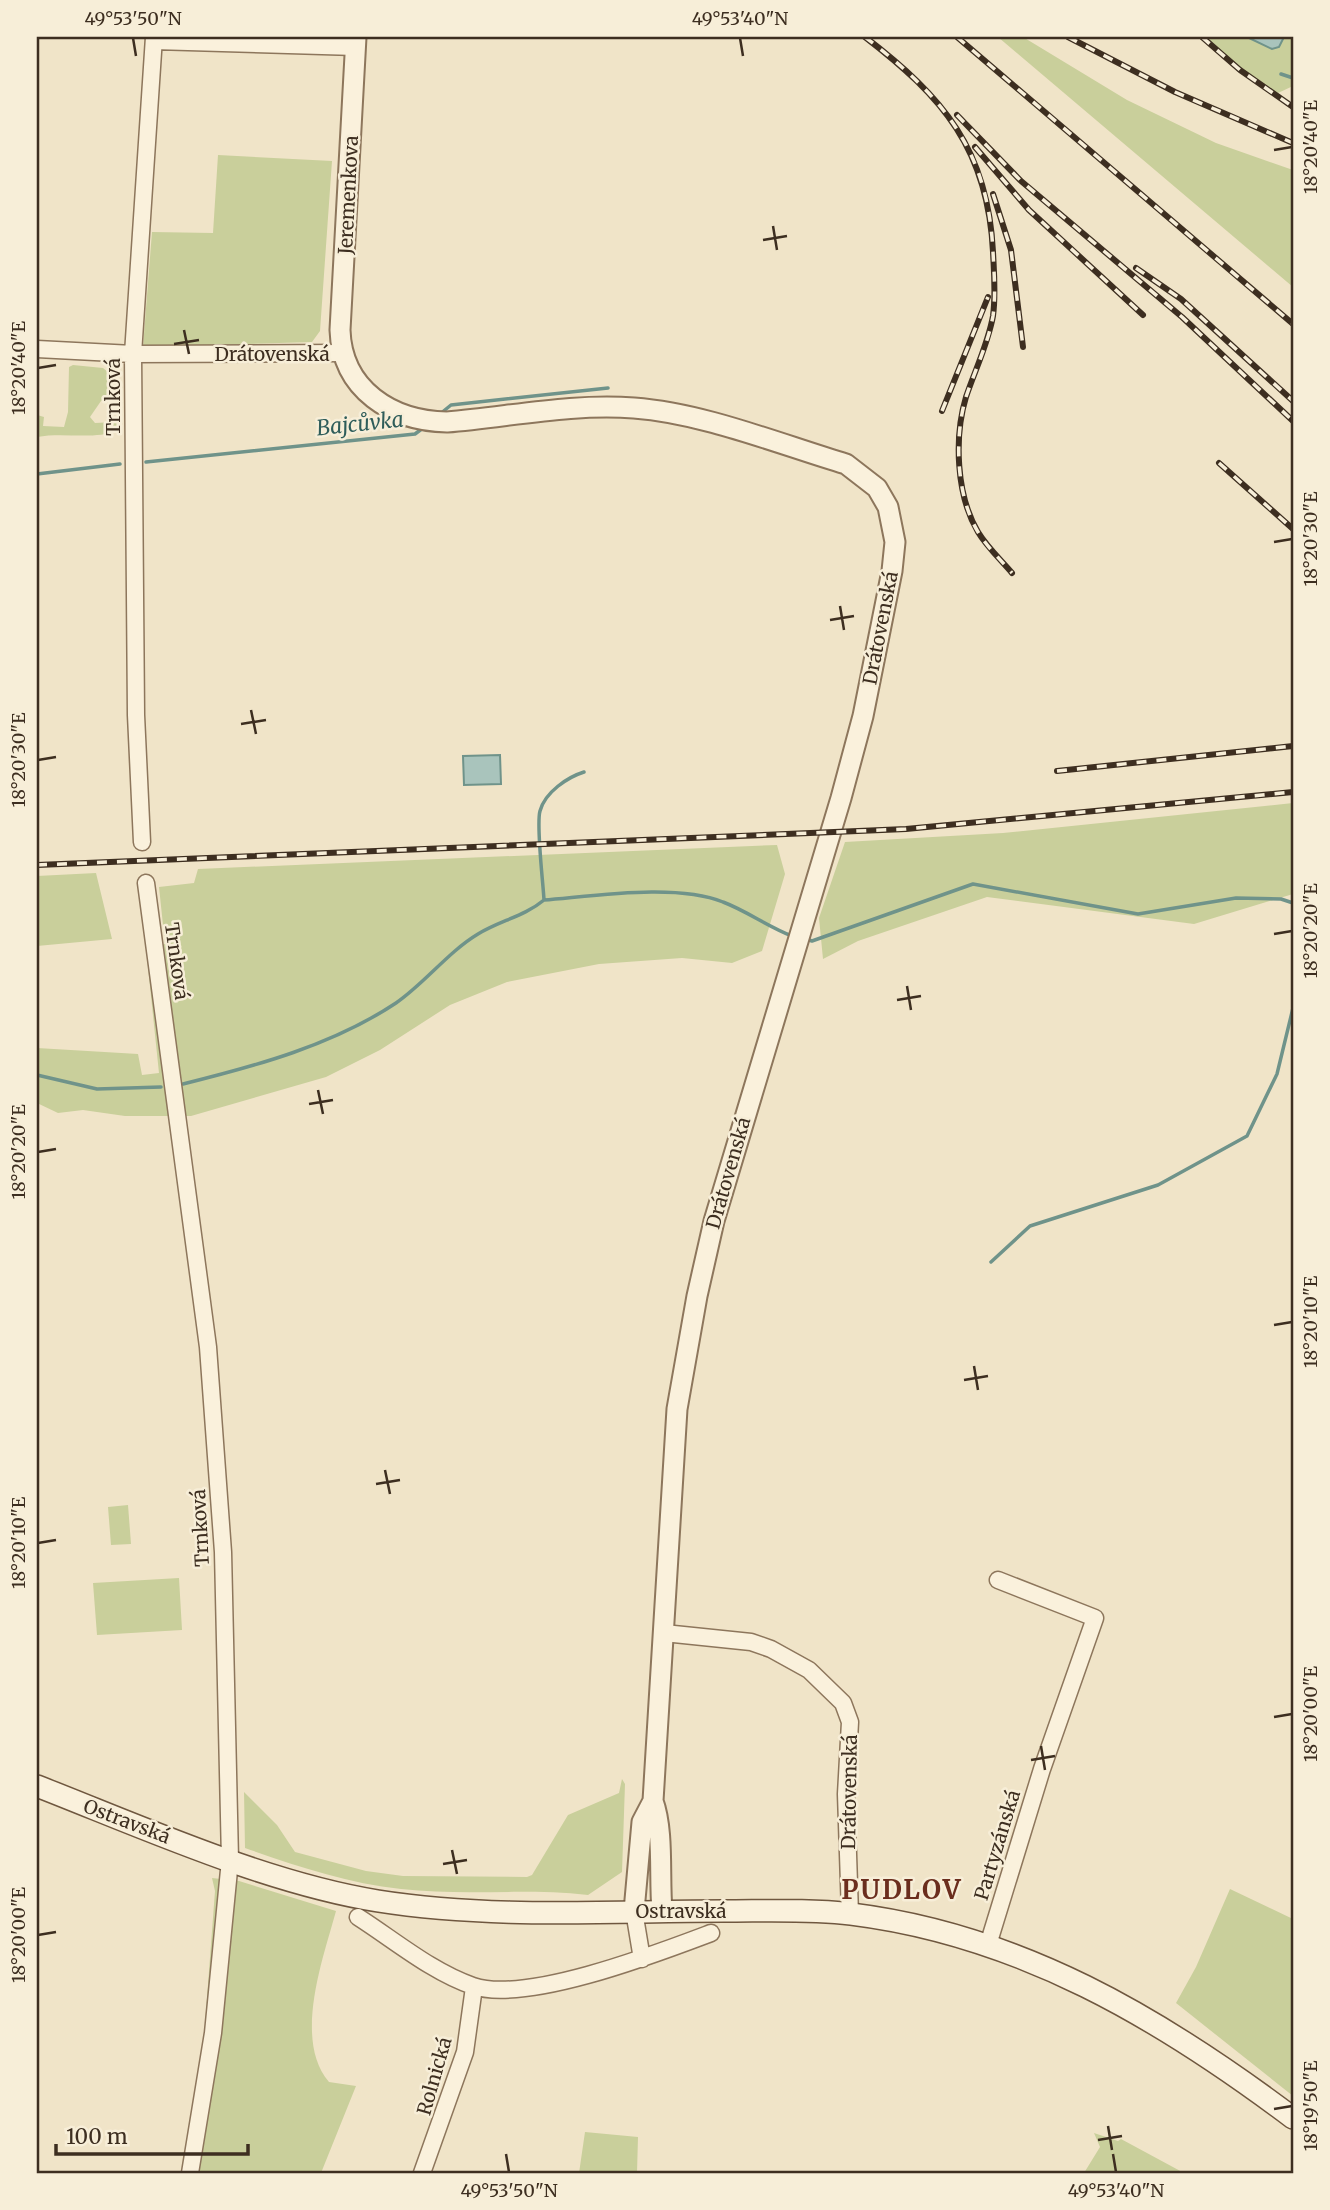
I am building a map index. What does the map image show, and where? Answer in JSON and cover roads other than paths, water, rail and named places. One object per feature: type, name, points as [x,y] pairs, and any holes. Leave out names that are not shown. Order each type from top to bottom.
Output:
[{"type":"main road","name":"Ostravská","points":[[37,1786],[230,1860],[375,1900],[461,1908],[850,1914],[931,1930],[988,1945],[1119,2001],[1225,2068],[1293,2118]]},
{"type":"street","points":[[154,39],[356,42]]},
{"type":"street","name":"Trnková","points":[[142,842],[136,715],[133,354],[154,39]]},
{"type":"street","name":"Jeremenkova","points":[[343,354],[340,330],[356,42]]},
{"type":"street","name":"Drátovenská","points":[[37,349],[133,354],[343,354],[358,383],[378,403],[401,416],[420,421],[447,422],[613,407],[649,409],[846,464],[867,478],[884,497],[895,542],[881,631],[854,751],[733,1154],[696,1296],[677,1409],[653,1801],[659,1818],[658,1871],[662,1911]]},
{"type":"street","name":"Trnková","points":[[146,883],[208,1347],[223,1552],[230,1860],[213,2034],[190,2173]]},
{"type":"street","name":"Partyzánská","points":[[988,1945],[1042,1769],[1096,1618],[998,1580]]},
{"type":"street","name":"Drátovenská","points":[[664,1633],[751,1642],[771,1649],[809,1670],[843,1703],[850,1722],[846,1794],[850,1914]]},
{"type":"street","name":"Drátovenská","points":[[634,1911],[642,1822],[653,1801]]},
{"type":"street","points":[[634,1911],[642,1959]]},
{"type":"street","name":"Ostravská","points":[[358,1917],[439,1969],[474,1987],[532,1987],[642,1959],[711,1933]]},
{"type":"street","name":"Rolnická","points":[[422,2173],[465,2052],[474,1987]]},
{"type":"water","points":[[1247,37],[1284,37],[1279,47],[1272,49]]},
{"type":"water","points":[[500,755],[501,784],[464,785],[463,756]]},
{"type":"waterway","name":"Bajcůvka","points":[[1281,74],[1293,78]]},
{"type":"waterway","name":"Bajcůvka","points":[[440,414],[451,405],[608,388]]},
{"type":"waterway","name":"Bajcůvka","points":[[146,462],[415,434],[423,428]]},
{"type":"waterway","name":"Bajcůvka","points":[[37,474],[120,464]]},
{"type":"waterway","points":[[183,1084],[266,1062],[320,1042],[372,1018],[417,986],[467,941],[544,900],[539,840],[540,811],[558,786],[584,772]]},
{"type":"waterway","points":[[806,939],[812,941],[973,884],[1138,914],[1236,898],[1281,899],[1293,903]]},
{"type":"waterway","points":[[544,900],[635,892],[704,896],[741,910],[792,936]]},
{"type":"waterway","points":[[991,1262],[1030,1226],[1158,1185],[1247,1136],[1277,1074],[1293,1008]]},
{"type":"waterway","points":[[37,1075],[97,1089],[161,1087]]},
{"type":"railway","points":[[865,37],[917,81],[938,104],[956,128],[982,183],[993,252],[994,308],[988,337],[962,413],[959,466],[965,501],[978,532],[1012,573]]},
{"type":"railway","points":[[957,37],[1293,324]]},
{"type":"railway","points":[[1068,37],[1175,92],[1293,143]]},
{"type":"railway","points":[[1202,37],[1240,70],[1293,107]]},
{"type":"railway","points":[[957,115],[1021,181],[1182,317],[1293,421]]},
{"type":"railway","points":[[975,147],[1029,210],[1143,315]]},
{"type":"railway","points":[[993,194],[1011,250],[1023,347]]},
{"type":"railway","points":[[1136,268],[1181,299],[1293,401]]},
{"type":"railway","points":[[942,411],[988,297]]},
{"type":"railway","points":[[1219,463],[1293,529]]},
{"type":"railway","points":[[1057,771],[1293,746]]},
{"type":"railway","points":[[37,865],[906,829],[1293,792]]},
{"type":"district","name":"PUDLOV","points":[[902,1890]]}]
